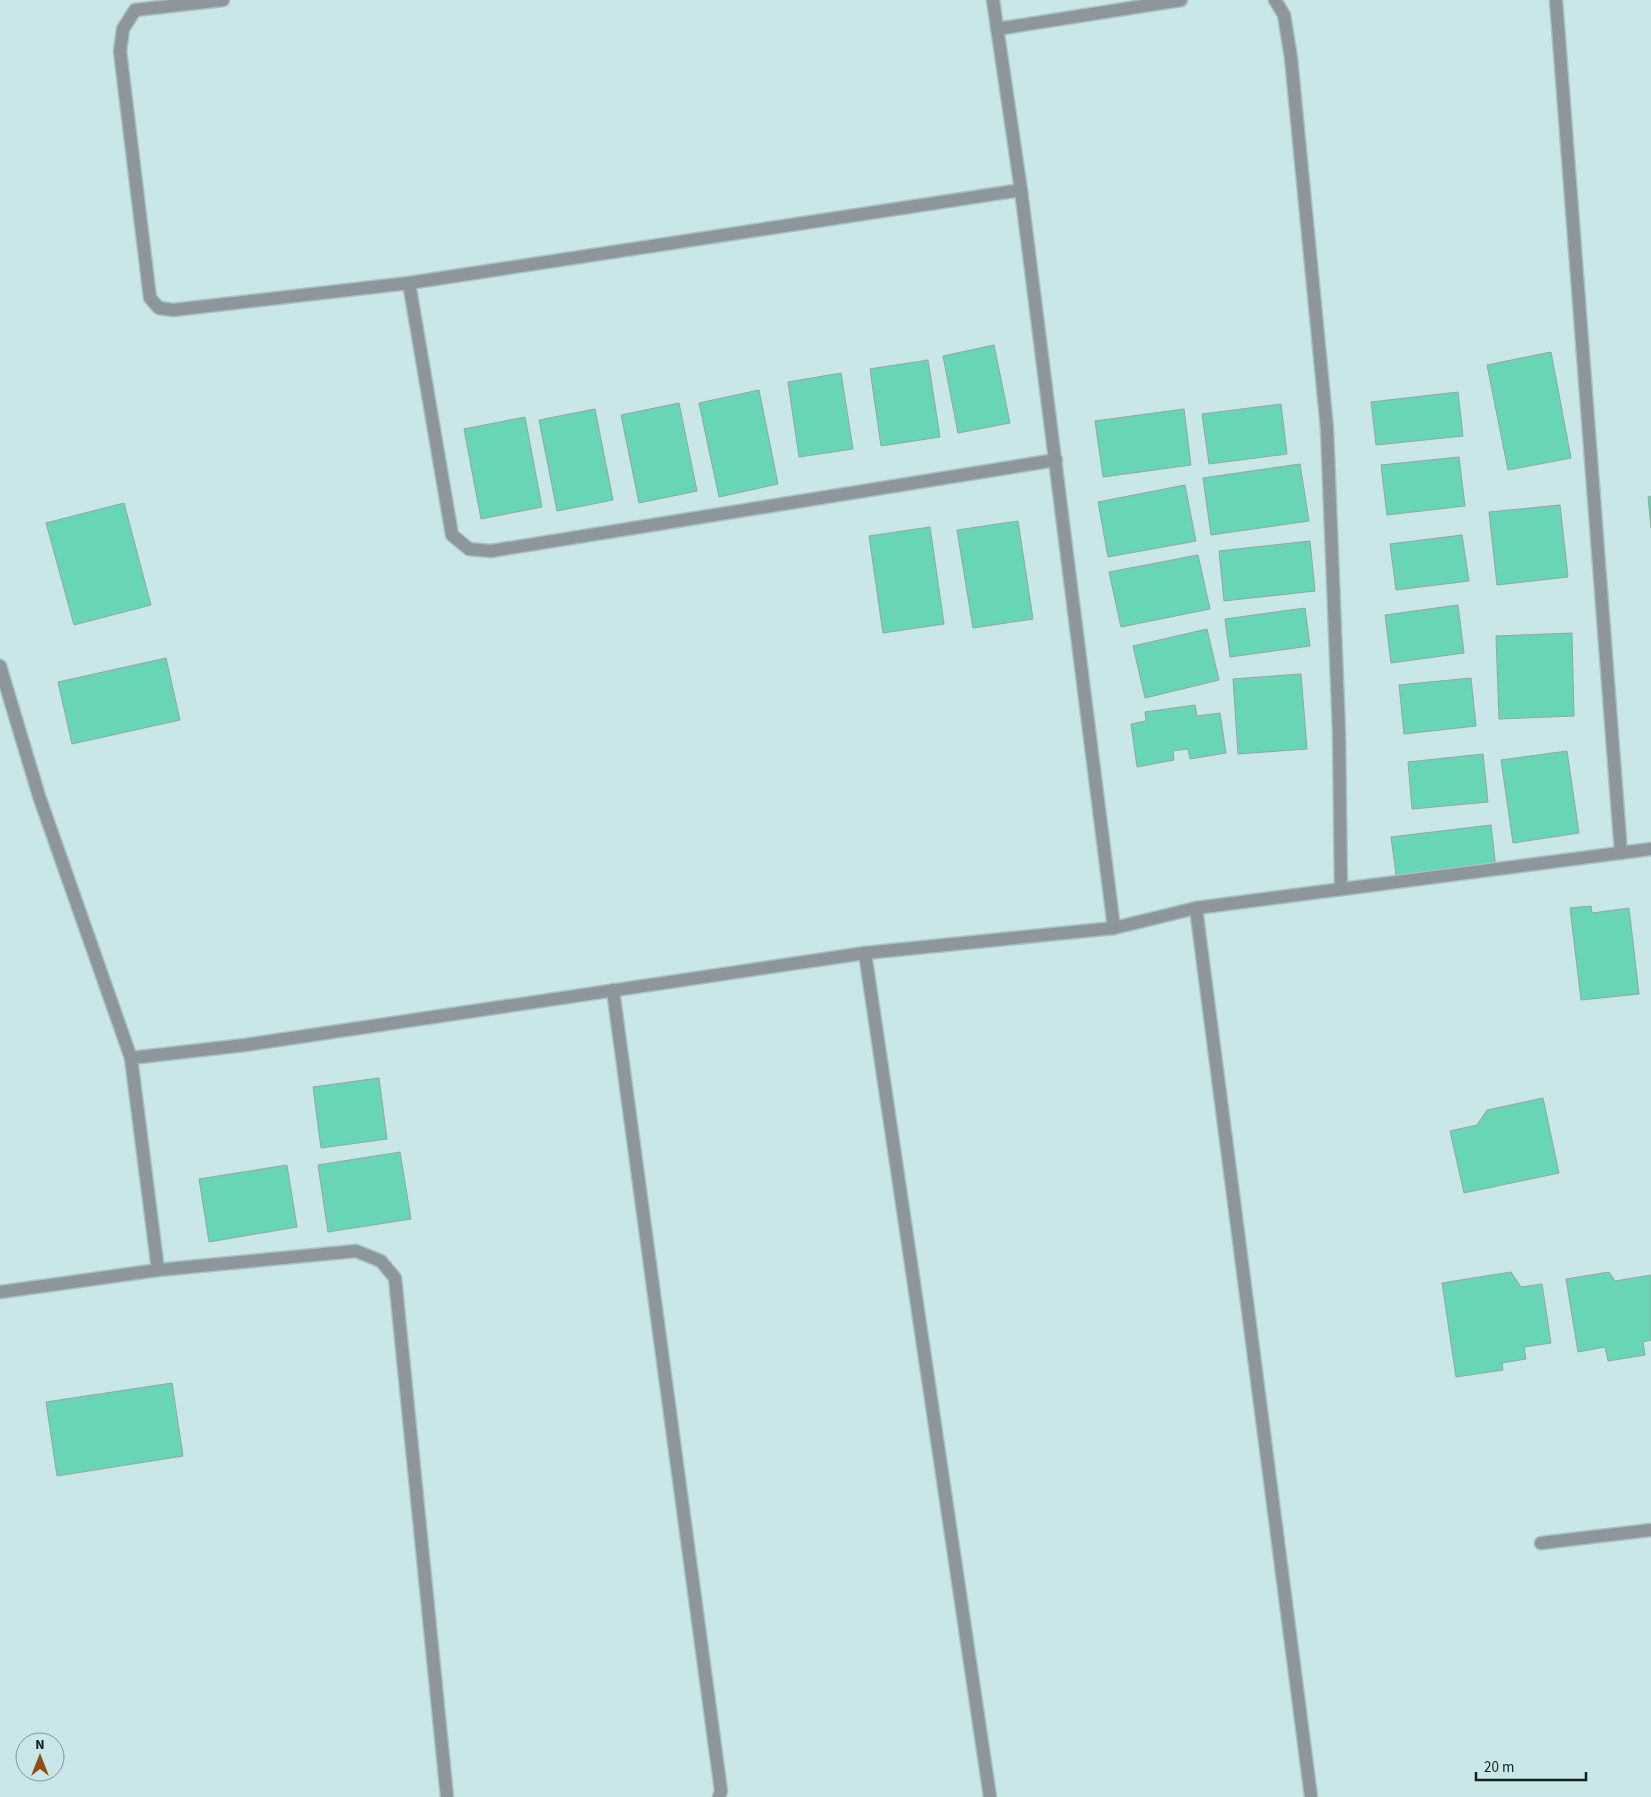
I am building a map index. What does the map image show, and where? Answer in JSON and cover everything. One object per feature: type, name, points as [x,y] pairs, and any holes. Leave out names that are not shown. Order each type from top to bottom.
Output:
[{"type":"street","points":[[223,0],[135,10],[123,29],[120,51],[150,298],[159,308],[172,310],[409,283],[1021,190]]},
{"type":"street","points":[[993,0],[1021,190],[1114,928]]},
{"type":"street","points":[[998,29],[1181,0]]},
{"type":"street","points":[[1275,0],[1284,15],[1290,58],[1327,430],[1339,732],[1341,889]]},
{"type":"street","points":[[1556,0],[1621,853]]},
{"type":"street","points":[[409,283],[452,535],[469,549],[491,551],[1056,460]]},
{"type":"street","points":[[0,666],[39,796],[131,1058],[158,1270]]},
{"type":"street","points":[[131,1058],[255,1044],[865,953],[1114,928],[1196,908],[1651,849]]},
{"type":"street","points":[[1196,908],[1311,1797]]},
{"type":"street","points":[[865,953],[990,1797]]},
{"type":"street","points":[[613,990],[722,1791],[719,1797]]},
{"type":"street","points":[[0,1292],[158,1270],[356,1252],[382,1261],[395,1278],[447,1797]]},
{"type":"street","points":[[1541,1543],[1651,1530]]},
{"type":"building","points":[[994,345],[1010,423],[958,433],[943,356]]},
{"type":"building","points":[[1551,352],[1571,458],[1508,470],[1487,365]]},
{"type":"building","points":[[928,360],[940,437],[881,446],[870,369]]},
{"type":"building","points":[[841,373],[853,449],[799,457],[788,382]]},
{"type":"building","points":[[759,390],[778,484],[719,497],[699,403]]},
{"type":"building","points":[[1458,392],[1463,436],[1376,445],[1371,402]]},
{"type":"building","points":[[679,403],[697,491],[639,503],[621,415]]},
{"type":"building","points":[[1281,404],[1287,454],[1209,464],[1202,414]]},
{"type":"building","points":[[595,409],[613,500],[557,511],[539,420]]},
{"type":"building","points":[[1184,409],[1191,465],[1103,477],[1095,421]]},
{"type":"building","points":[[525,417],[542,507],[481,519],[464,429]]},
{"type":"building","points":[[1459,457],[1465,506],[1387,515],[1381,465]]},
{"type":"building","points":[[1300,464],[1309,521],[1211,535],[1203,478]]},
{"type":"building","points":[[1185,485],[1196,541],[1108,557],[1098,502]]},
{"type":"building","points":[[1651,496],[1651,528],[1648,497]]},
{"type":"building","points":[[124,503],[151,605],[74,625],[46,523]]},
{"type":"building","points":[[1560,505],[1568,577],[1497,585],[1489,512]]},
{"type":"building","points":[[1018,521],[1033,619],[973,628],[957,530]]},
{"type":"building","points":[[930,527],[944,624],[883,633],[869,536]]},
{"type":"building","points":[[1462,535],[1469,581],[1396,590],[1390,544]]},
{"type":"building","points":[[1310,541],[1315,591],[1224,601],[1219,551]]},
{"type":"building","points":[[1198,555],[1210,609],[1121,627],[1109,572]]},
{"type":"building","points":[[1458,605],[1464,653],[1391,663],[1385,615]]},
{"type":"building","points":[[1305,608],[1310,646],[1230,657],[1225,619]]},
{"type":"building","points":[[1207,629],[1219,680],[1145,698],[1133,646]]},
{"type":"building","points":[[1572,633],[1574,716],[1499,719],[1496,636]]},
{"type":"building","points":[[166,658],[180,720],[72,744],[58,682]]},
{"type":"building","points":[[1301,674],[1307,749],[1238,754],[1233,679]]},
{"type":"building","points":[[1471,678],[1476,726],[1404,734],[1399,685]]},
{"type":"building","points":[[1195,705],[1197,716],[1220,713],[1226,753],[1190,759],[1188,749],[1173,751],[1174,760],[1137,767],[1131,724],[1146,721],[1145,712]]},
{"type":"building","points":[[1567,751],[1579,833],[1513,843],[1501,760]]},
{"type":"building","points":[[1483,754],[1488,802],[1412,809],[1408,762]]},
{"type":"building","points":[[1491,825],[1496,869],[1397,882],[1391,837]]},
{"type":"building","points":[[1591,906],[1592,913],[1629,908],[1639,994],[1581,1000],[1570,908]]},
{"type":"building","points":[[379,1078],[387,1139],[321,1148],[313,1087]]},
{"type":"building","points":[[1543,1098],[1559,1173],[1464,1193],[1450,1131],[1477,1125],[1487,1110]]},
{"type":"building","points":[[400,1152],[411,1219],[328,1232],[318,1165]]},
{"type":"building","points":[[287,1165],[297,1227],[209,1242],[199,1179]]},
{"type":"building","points":[[1511,1272],[1521,1287],[1542,1284],[1551,1343],[1524,1347],[1526,1359],[1502,1363],[1503,1370],[1456,1377],[1442,1283]]},
{"type":"building","points":[[1609,1272],[1615,1281],[1651,1275],[1651,1340],[1643,1342],[1645,1355],[1608,1361],[1605,1347],[1578,1352],[1566,1279]]},
{"type":"building","points":[[172,1383],[183,1456],[57,1476],[46,1402]]}]
